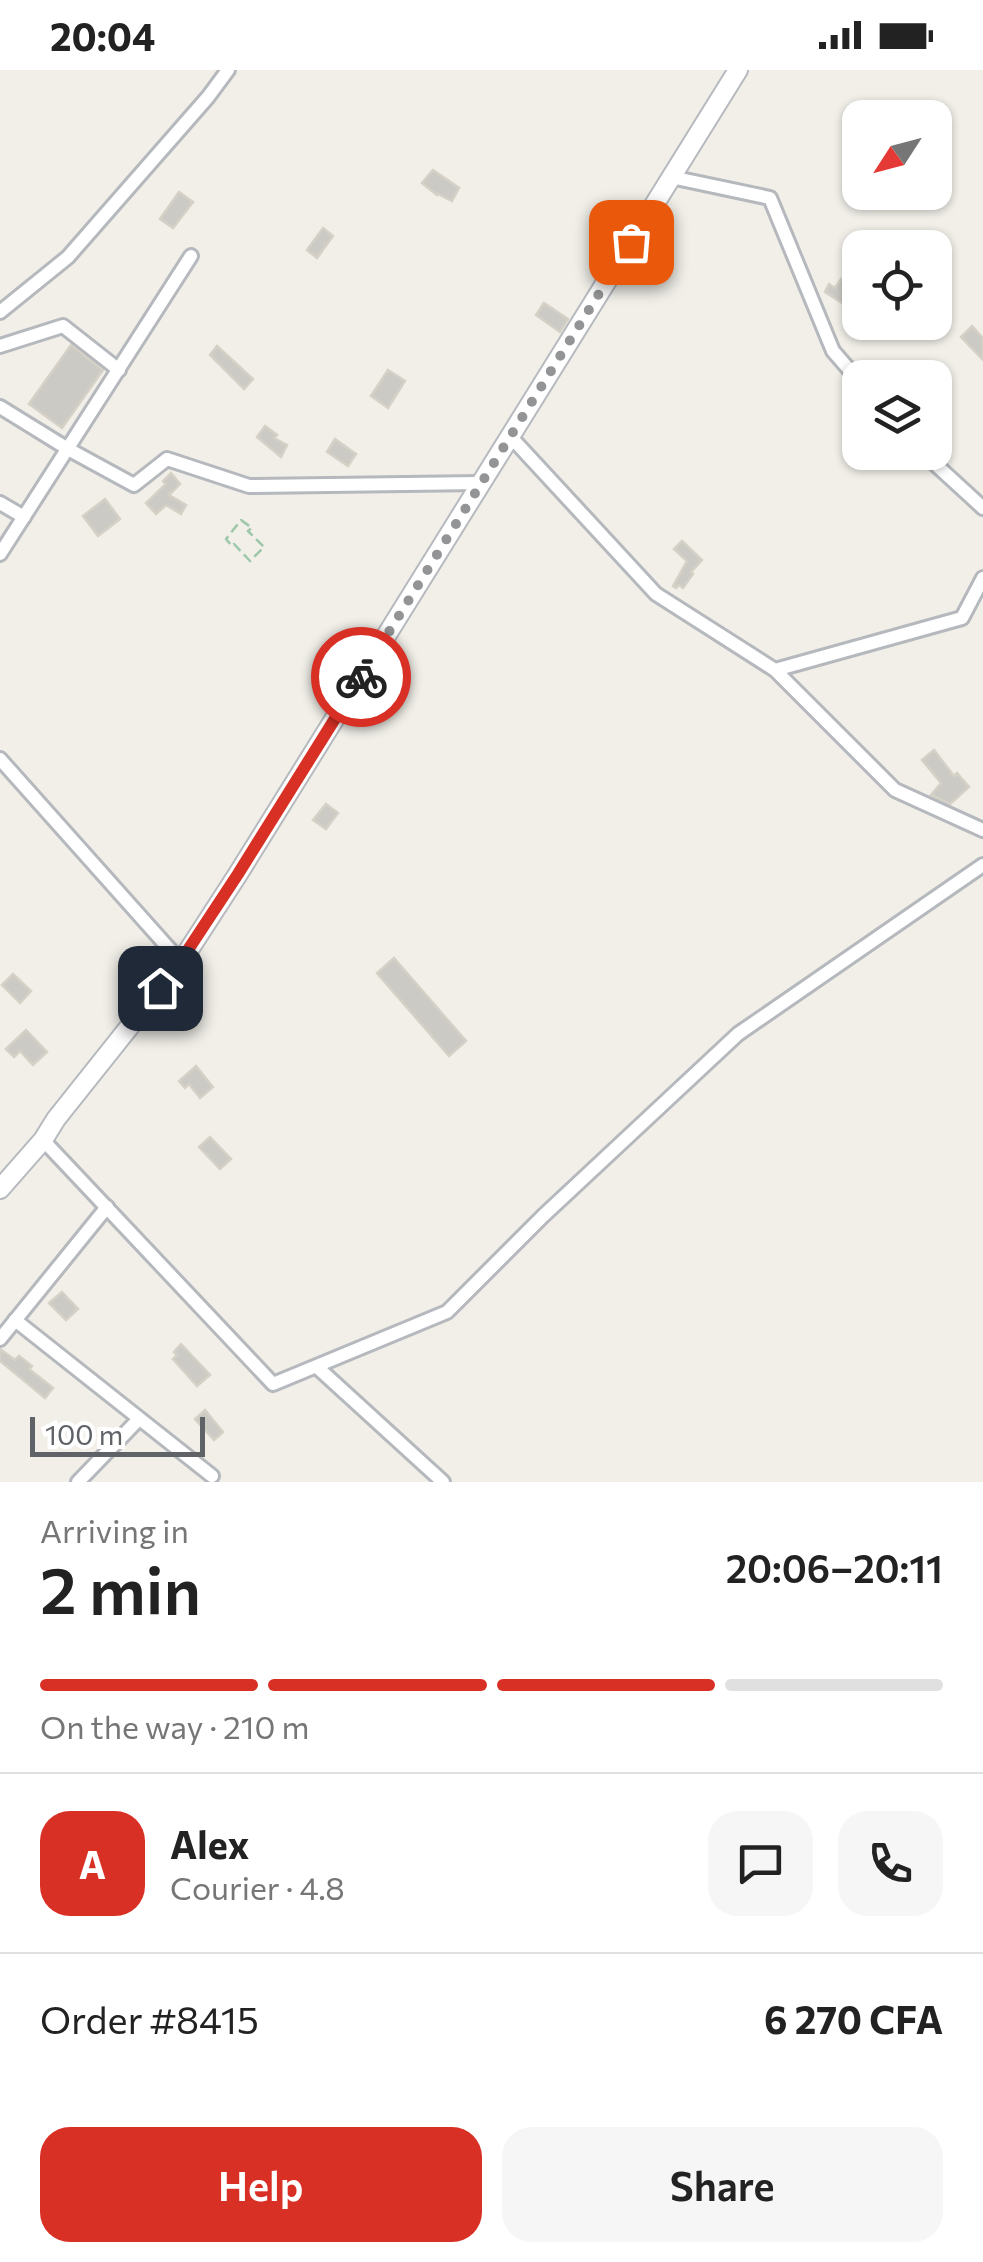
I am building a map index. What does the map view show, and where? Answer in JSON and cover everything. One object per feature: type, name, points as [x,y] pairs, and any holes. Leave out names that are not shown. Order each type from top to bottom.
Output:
[{"type":"main road","points":[[0,1189],[43,1140],[180,962],[738,70]]},
{"type":"street","points":[[0,312],[68,257],[208,98],[228,70]]},
{"type":"street","points":[[671,177],[770,198],[833,351],[842,361]]},
{"type":"street","points":[[0,554],[191,256]]},
{"type":"street","points":[[0,346],[63,326],[120,370]]},
{"type":"street","points":[[0,408],[134,485],[167,458],[249,486],[481,483]]},
{"type":"street","points":[[510,436],[656,594],[775,670],[895,790],[983,830]]},
{"type":"street","points":[[942,470],[983,508]]},
{"type":"street","points":[[0,503],[24,517]]},
{"type":"street","points":[[775,670],[962,618],[983,578]]},
{"type":"street","points":[[0,759],[180,962]]},
{"type":"street","points":[[43,1140],[273,1384],[447,1312],[543,1216],[738,1034],[983,866]]},
{"type":"street","points":[[0,1339],[107,1206]]},
{"type":"street","points":[[15,1320],[212,1476]]},
{"type":"street","points":[[317,1366],[442,1482]]},
{"type":"street","points":[[78,1482],[139,1419]]},
{"type":"path","points":[[241,520],[252,528],[248,531],[264,547],[250,560],[226,539],[241,520]]},
{"type":"building","points":[[433,170],[459,188],[452,201],[422,183]]},
{"type":"building","points":[[179,192],[193,202],[173,228],[160,219]]},
{"type":"building","points":[[323,228],[333,236],[317,258],[307,250]]},
{"type":"building","points":[[842,280],[842,303],[825,292],[829,284],[835,288]]},
{"type":"building","points":[[544,303],[568,319],[560,332],[536,315]]},
{"type":"building","points":[[972,326],[983,338],[983,360],[961,337]]},
{"type":"building","points":[[71,345],[103,370],[62,428],[29,404]]},
{"type":"building","points":[[217,346],[253,379],[244,389],[210,355]]},
{"type":"building","points":[[388,370],[405,381],[388,408],[371,396]]},
{"type":"building","points":[[265,426],[277,435],[274,438],[287,445],[281,457],[257,437]]},
{"type":"building","points":[[335,439],[356,454],[348,466],[327,452]]},
{"type":"building","points":[[171,473],[180,484],[169,495],[186,505],[181,514],[166,505],[156,514],[146,503],[166,484],[163,481]]},
{"type":"building","points":[[105,499],[120,519],[98,536],[83,516]]},
{"type":"building","points":[[682,541],[702,560],[683,588],[676,588],[673,586],[687,561],[674,549]]},
{"type":"building","points":[[934,750],[954,776],[957,773],[969,787],[950,804],[931,795],[941,783],[922,760]]},
{"type":"building","points":[[326,804],[338,813],[326,829],[313,820]]},
{"type":"building","points":[[394,958],[466,1041],[449,1056],[377,973]]},
{"type":"building","points":[[13,974],[31,991],[20,1003],[2,985]]},
{"type":"building","points":[[26,1030],[47,1052],[33,1065],[20,1051],[14,1057],[6,1049]]},
{"type":"building","points":[[196,1066],[213,1087],[200,1098],[189,1084],[185,1088],[179,1081]]},
{"type":"building","points":[[210,1137],[231,1159],[220,1169],[199,1147]]},
{"type":"building","points":[[62,1292],[78,1309],[66,1320],[49,1303]]},
{"type":"building","points":[[181,1344],[210,1375],[197,1386],[173,1359]]},
{"type":"building","points":[[0,1349],[15,1360],[19,1356],[53,1388],[45,1398],[0,1361]]},
{"type":"building","points":[[205,1410],[223,1432],[214,1440],[195,1419]]},
{"type":"way so far","points":[[361,677],[631,242]]},
{"type":"route","points":[[160,988],[238,874],[361,677]]}]
